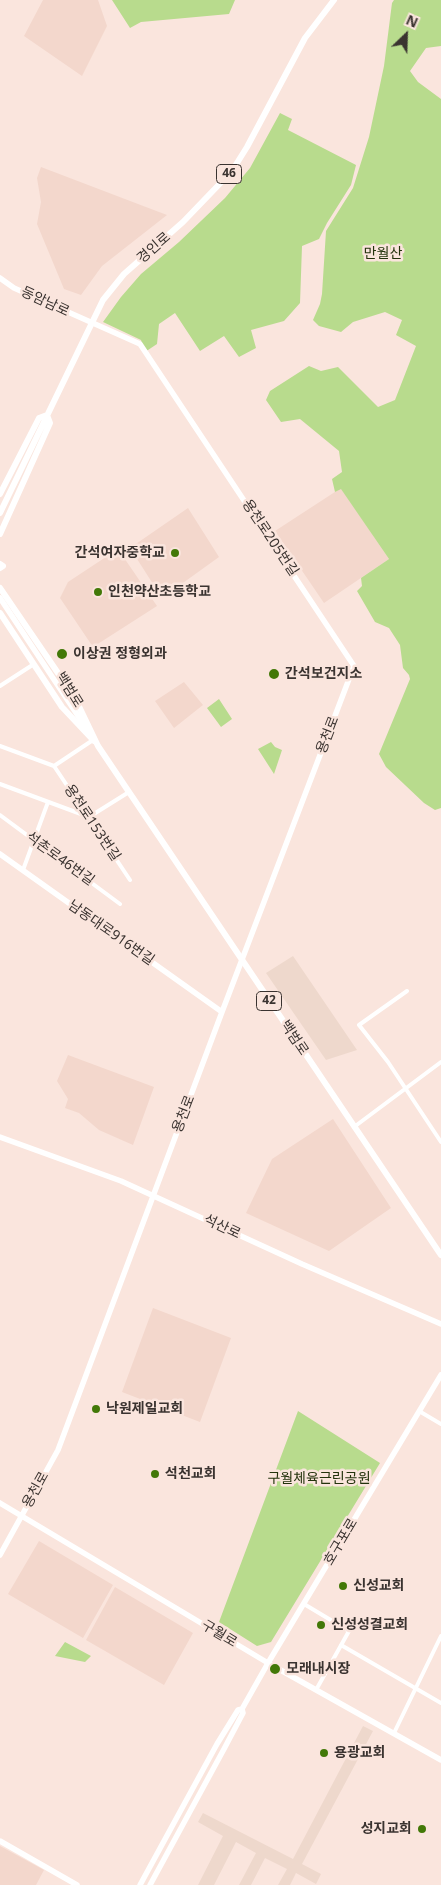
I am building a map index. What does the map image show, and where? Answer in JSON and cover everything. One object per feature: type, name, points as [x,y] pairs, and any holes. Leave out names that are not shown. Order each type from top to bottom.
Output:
[{"type":"main road","name":"경인로","points":[[0,512],[103,300],[124,274],[183,222],[232,171],[247,147],[304,38],[334,0]]},
{"type":"main road","points":[[0,494],[39,418],[47,415],[50,423],[0,534]]},
{"type":"main road","name":"백범로","points":[[0,588],[75,698],[98,746]]},
{"type":"main road","name":"백범로","points":[[0,613],[62,707],[98,746],[441,1255]]},
{"type":"street","name":"동암남로","points":[[0,278],[14,288],[140,344],[185,412]]},
{"type":"street","name":"용천로205번길","points":[[185,412],[354,666]]},
{"type":"street","name":"백범로","points":[[0,598],[98,746]]},
{"type":"street","points":[[0,686],[34,664]]},
{"type":"street","name":"용천로","points":[[0,1556],[58,1450],[354,666]]},
{"type":"street","points":[[0,746],[54,766],[93,740]]},
{"type":"street","name":"용천로153번길","points":[[54,766],[130,880]]},
{"type":"street","points":[[0,784],[89,817],[129,792]]},
{"type":"street","points":[[23,870],[48,802]]},
{"type":"street","name":"석촌로46번길","points":[[0,815],[120,904]]},
{"type":"street","name":"남동대로916번길","points":[[0,854],[222,1012]]},
{"type":"street","points":[[407,991],[359,1025],[406,1088],[441,1142]]},
{"type":"street","points":[[354,1127],[441,1062]]},
{"type":"street","name":"석산로","points":[[0,1137],[122,1181],[310,1267],[441,1324]]},
{"type":"street","name":"호구포로","points":[[150,1885],[268,1663],[441,1375]]},
{"type":"street","points":[[420,1411],[441,1424]]},
{"type":"street","name":"구월로","points":[[0,1503],[268,1663],[441,1760]]},
{"type":"street","points":[[304,1604],[349,1631],[316,1690]]},
{"type":"street","points":[[394,1734],[441,1636]]},
{"type":"street","points":[[341,1646],[441,1702]]},
{"type":"street","name":"호구포로","points":[[140,1885],[218,1744],[238,1710],[242,1709]]},
{"type":"street","points":[[0,1841],[77,1885]]},
{"type":"shaded area","points":[[43,0],[98,0],[107,26],[82,76],[24,36]]},
{"type":"shaded area","points":[[41,167],[167,215],[102,266],[81,295],[64,289],[37,224],[41,202],[37,178]]},
{"type":"shaded area","points":[[341,488],[389,559],[324,603],[275,531]]},
{"type":"shaded area","name":"간석여자중학교","points":[[188,508],[219,557],[162,598],[130,548]]},
{"type":"shaded area","points":[[118,549],[157,606],[93,647],[60,598],[68,582]]},
{"type":"shaded area","points":[[184,682],[203,705],[174,728],[155,701]]},
{"type":"shaded area","points":[[293,956],[357,1050],[326,1060],[266,973]]},
{"type":"shaded area","points":[[68,1055],[154,1087],[133,1145],[99,1130],[79,1113],[65,1108],[68,1099],[57,1081]]},
{"type":"shaded area","points":[[333,1119],[391,1208],[329,1251],[246,1213],[272,1159]]},
{"type":"shaded area","points":[[153,1308],[231,1338],[200,1422],[122,1392]]},
{"type":"shaded area","points":[[39,1541],[113,1585],[83,1638],[8,1594]]},
{"type":"shaded area","points":[[115,1587],[193,1633],[164,1685],[86,1640]]},
{"type":"shaded area","points":[[363,1726],[373,1731],[302,1864],[321,1874],[316,1884],[296,1873],[290,1885],[278,1885],[287,1869],[265,1858],[251,1885],[239,1885],[256,1853],[236,1842],[214,1885],[198,1885],[223,1836],[198,1822],[203,1813],[293,1859]]},
{"type":"shaded area","points":[[0,1846],[44,1870],[36,1885],[0,1885]]},
{"type":"green space","points":[[112,0],[235,0],[229,14],[141,22],[130,28]]},
{"type":"green space","name":"만월산","points":[[394,0],[441,0],[441,46],[426,48],[410,71],[418,82],[441,99],[441,808],[435,810],[424,803],[386,767],[379,754],[410,679],[403,668],[400,645],[389,628],[375,622],[357,591],[362,586],[361,578],[389,559],[341,489],[335,492],[332,479],[342,472],[339,451],[300,419],[281,422],[266,400],[270,391],[309,366],[321,371],[338,367],[378,407],[395,400],[416,346],[396,335],[402,320],[385,312],[353,322],[341,332],[319,326],[313,320],[322,294],[326,231],[353,188],[369,137],[384,66],[392,3]]},
{"type":"green space","points":[[280,113],[292,119],[288,130],[356,165],[351,185],[319,239],[302,246],[300,303],[284,321],[251,330],[256,348],[239,357],[224,336],[200,351],[175,313],[159,324],[157,344],[145,352],[141,340],[103,322],[141,274],[179,242],[225,198],[250,168]]},
{"type":"green space","points":[[219,699],[232,719],[221,727],[207,708]]},
{"type":"green space","points":[[271,742],[275,747],[282,750],[274,774],[258,749]]},
{"type":"green space","name":"구월체육근린공원","points":[[298,1411],[380,1463],[271,1642],[257,1646],[219,1622]]},
{"type":"green space","points":[[65,1642],[91,1656],[85,1662],[55,1656]]},
{"type":"place","name":"간석여자중학교","points":[[175,553]]},
{"type":"place","name":"인천약산초등학교","points":[[98,592]]},
{"type":"place","name":"이상권 정형외과","points":[[62,654]]},
{"type":"place","name":"간석보건지소","points":[[274,674]]},
{"type":"place","name":"낙원제일교회","points":[[96,1409]]},
{"type":"place","name":"석천교회","points":[[155,1474]]},
{"type":"place","name":"신성교회","points":[[343,1586]]},
{"type":"place","name":"신성성결교회","points":[[321,1625]]},
{"type":"place","name":"모래내시장","points":[[275,1669]]},
{"type":"place","name":"용광교회","points":[[324,1753]]},
{"type":"place","name":"성지교회","points":[[422,1829]]}]
